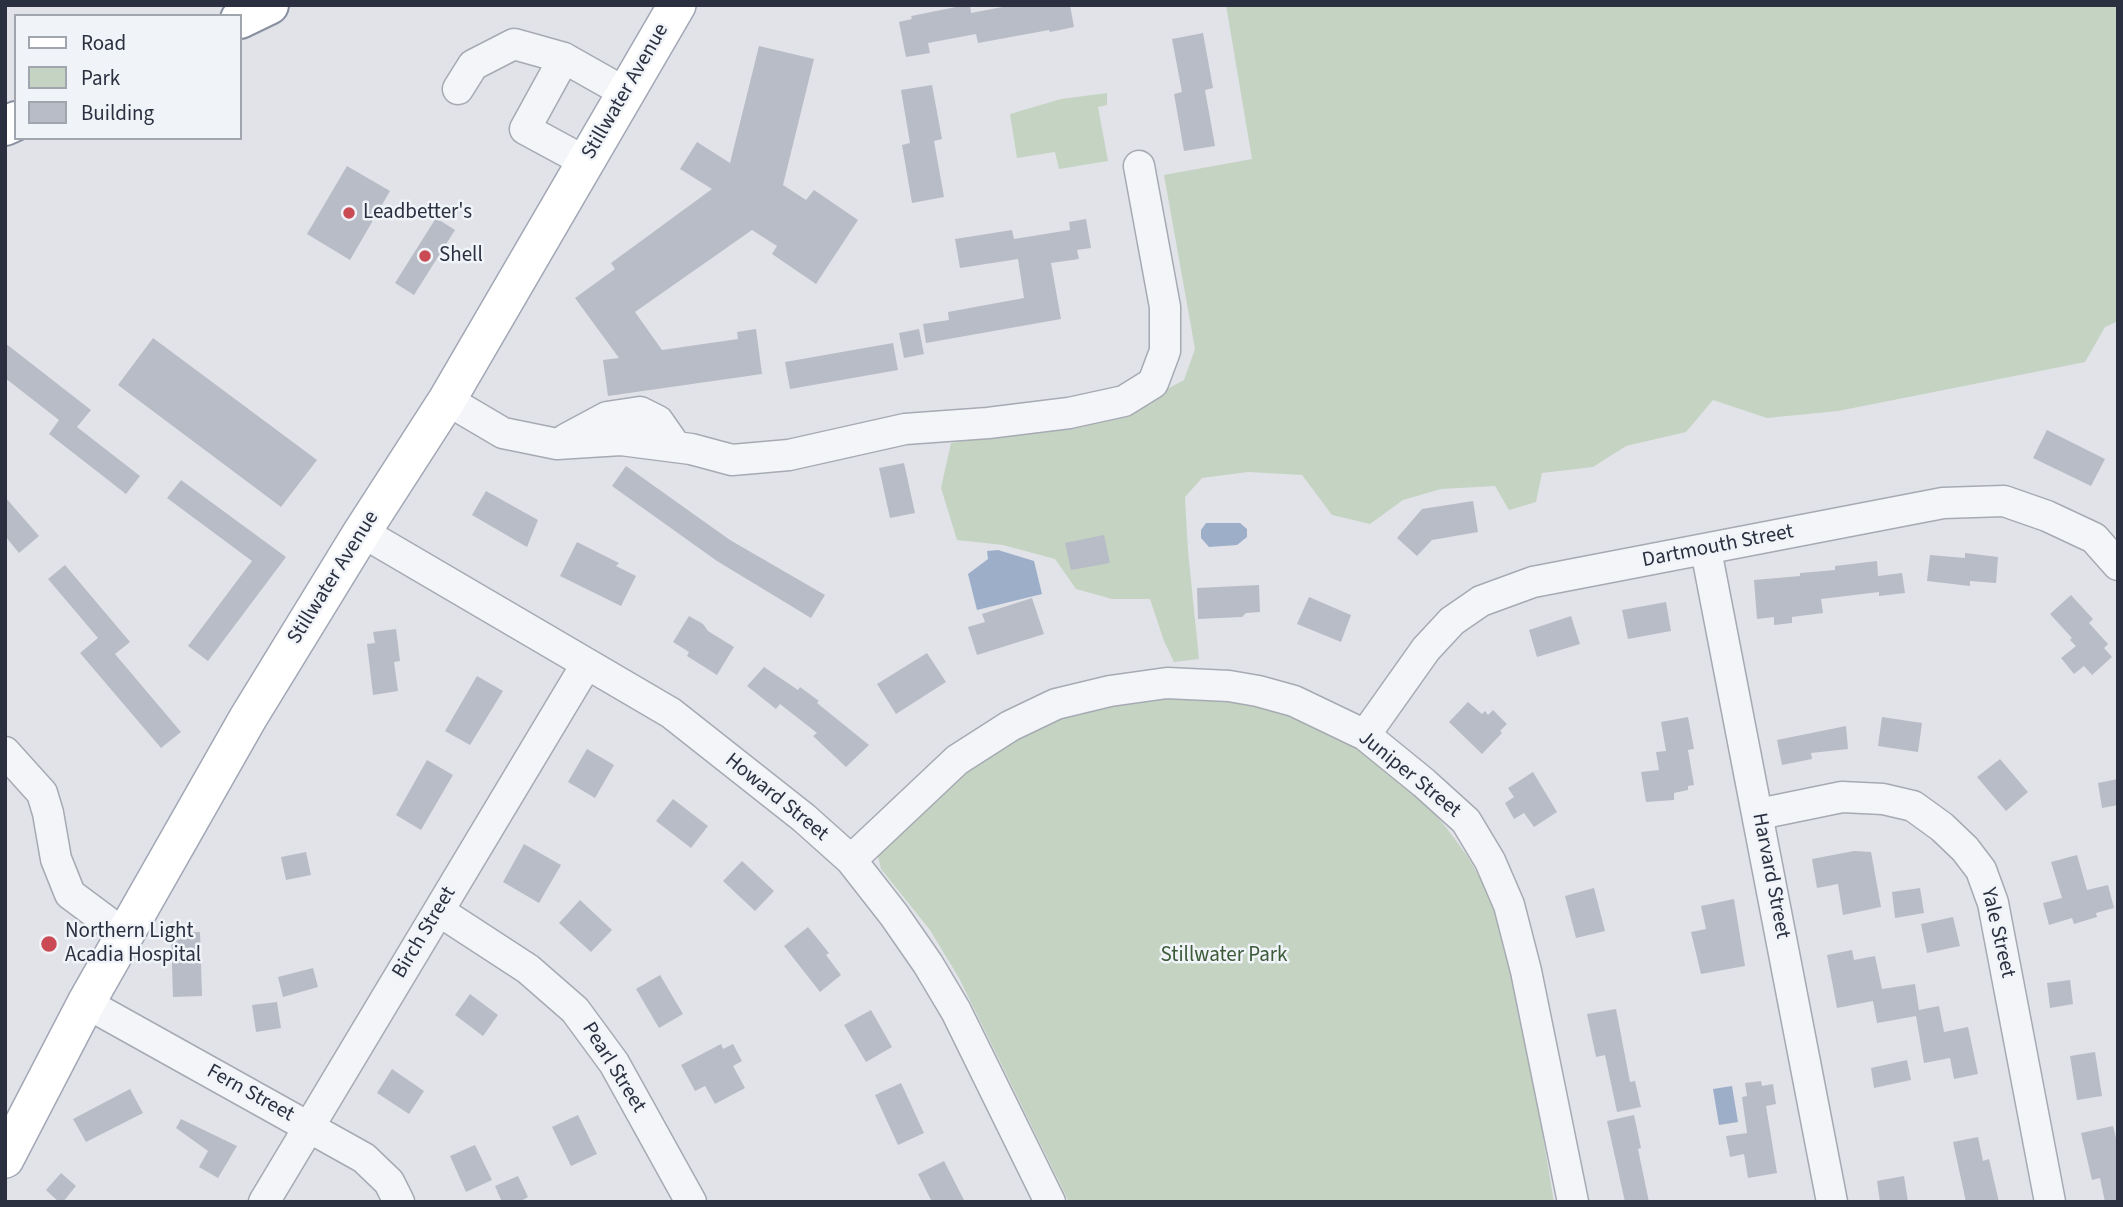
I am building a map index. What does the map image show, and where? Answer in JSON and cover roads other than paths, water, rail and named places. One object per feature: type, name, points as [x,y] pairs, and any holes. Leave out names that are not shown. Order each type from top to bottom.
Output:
[{"type":"highway","points":[[242,18],[269,5]]},
{"type":"main road","name":"Stillwater Avenue","points":[[5,1159],[86,1003],[248,718],[447,400],[677,5]]},
{"type":"street","points":[[458,89],[473,65],[514,44],[564,58],[626,93]]},
{"type":"street","points":[[564,58],[525,128],[586,162]]},
{"type":"street","points":[[447,400],[503,433],[557,444],[621,440],[676,447],[732,460],[789,455],[905,429],[1056,415],[1124,401],[1153,383],[1165,351],[1165,307],[1139,166]]},
{"type":"street","name":"Dartmouth Street","points":[[1365,735],[1426,649],[1452,621],[1481,601],[1533,582],[1943,503],[2004,501],[2047,516],[2094,538],[2118,565]]},
{"type":"street","name":"Howard Street","points":[[362,532],[671,713],[804,818],[850,860],[894,915],[956,1011],[1050,1202]]},
{"type":"street","name":"Harvard Street","points":[[1706,550],[1832,1202]]},
{"type":"street","name":"Birch Street","points":[[264,1202],[586,665]]},
{"type":"street","name":"Juniper Street","points":[[850,860],[957,760],[1010,726],[1056,704],[1110,691],[1196,682],[1258,691],[1294,701],[1365,735],[1424,783],[1466,821],[1490,862],[1509,905],[1526,971],[1573,1202]]},
{"type":"street","points":[[5,752],[42,793],[56,859],[70,894],[125,935]]},
{"type":"street","name":"Yale Street","points":[[1759,814],[1842,797],[1883,799],[1913,806],[1942,827],[1965,849],[1981,870],[1993,903],[2050,1202]]},
{"type":"street","name":"Pearl Street","points":[[439,911],[528,969],[575,1010],[614,1063],[691,1202]]},
{"type":"street","name":"Fern Street","points":[[86,1003],[364,1158],[390,1182],[399,1202]]},
{"type":"water","points":[[1206,523],[1240,523],[1247,529],[1247,537],[1237,545],[1209,547],[1201,538],[1201,530]]},
{"type":"water","points":[[998,550],[1034,561],[1042,594],[977,610],[968,574],[988,559],[987,551]]},
{"type":"water","points":[[1732,1086],[1738,1122],[1719,1125],[1713,1089]]},
{"type":"place","name":"Leadbetter's","points":[[349,213]]},
{"type":"place","name":"Shell","points":[[425,256]]},
{"type":"place","name":"Northern Light Acadia Hospital","points":[[49,944]]},
{"type":"park label","name":"Stillwater Park","points":[[1224,956]]}]
